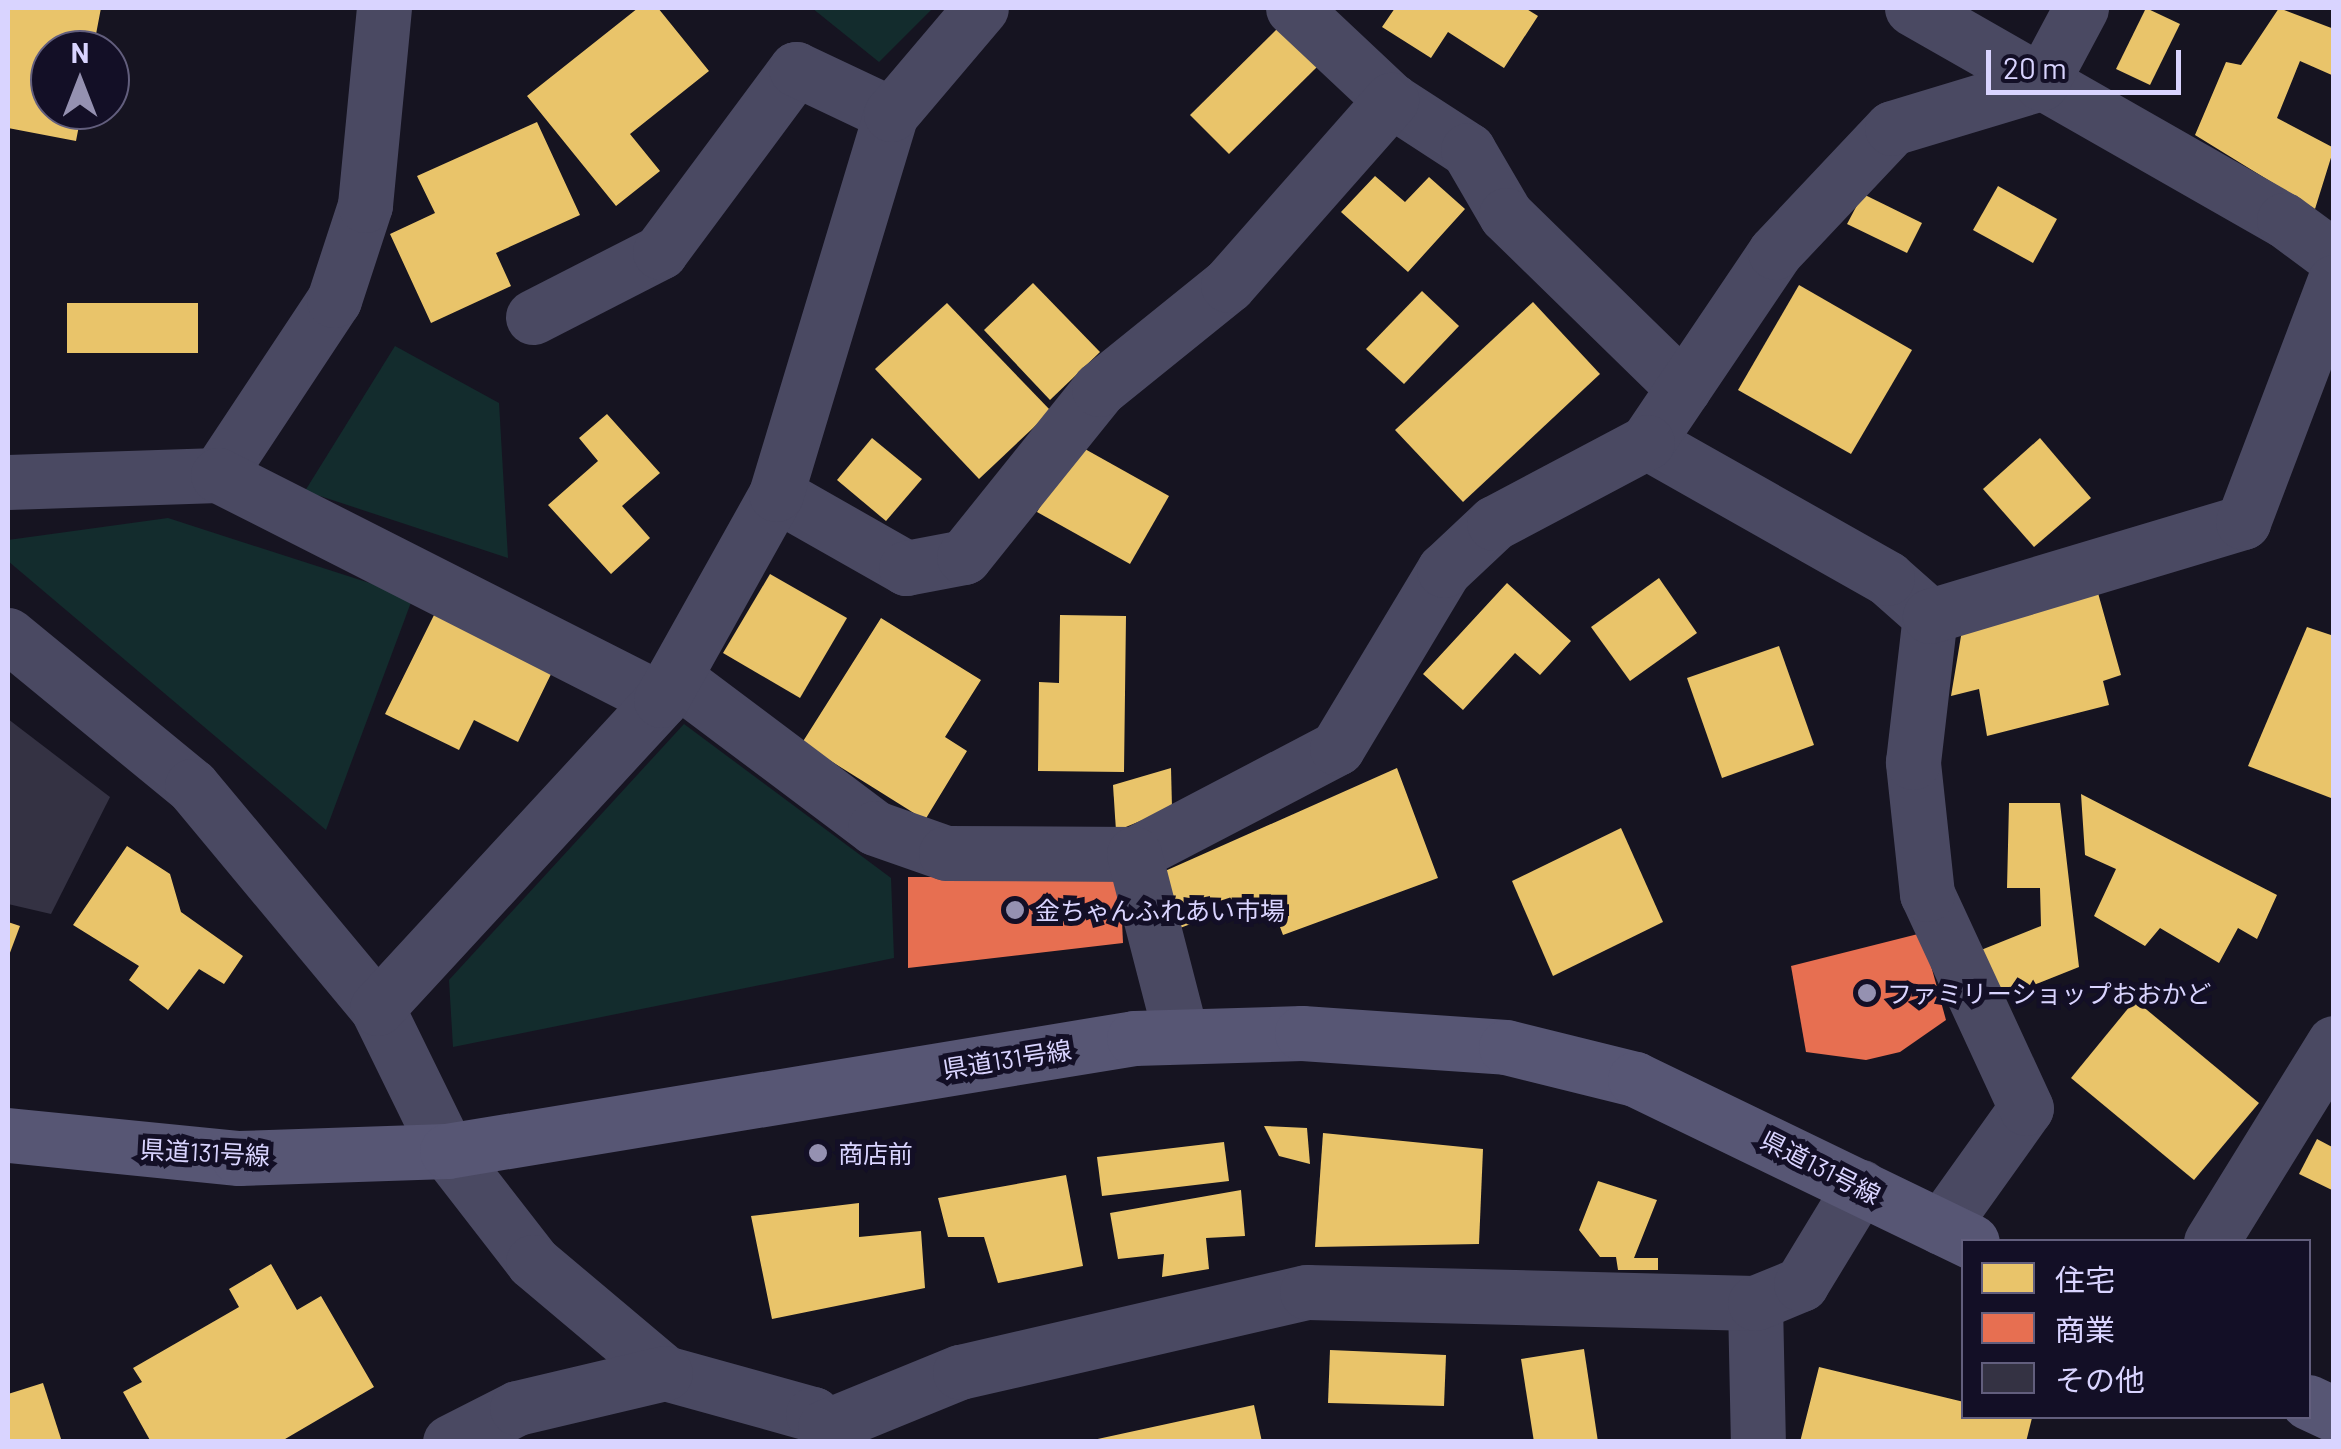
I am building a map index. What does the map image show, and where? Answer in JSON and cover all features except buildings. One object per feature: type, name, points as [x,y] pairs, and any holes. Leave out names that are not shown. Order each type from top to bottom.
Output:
[{"type":"main road","name":"県道131号線","points":[[8,1135],[239,1158],[447,1151],[1181,1036],[1302,1033],[1506,1047],[1635,1079],[1957,1234]]},
{"type":"main road","points":[[2311,1403],[2334,1414]]},
{"type":"street","points":[[218,475],[334,300],[365,205],[384,8]]},
{"type":"street","points":[[377,1008],[668,689],[776,494],[890,114],[981,8]]},
{"type":"street","points":[[1292,8],[1391,100],[1468,150],[1506,216],[1683,388]]},
{"type":"street","points":[[1912,8],[2333,261],[2243,522],[1930,616]]},
{"type":"street","points":[[8,482],[218,475],[668,689],[875,828],[946,853],[1134,854],[1337,748],[1444,570],[1494,524],[1647,442],[1775,252],[1892,128],[2042,83],[2081,8]]},
{"type":"street","points":[[533,317],[660,252],[796,69],[890,114]]},
{"type":"street","points":[[776,494],[906,568],[964,557],[1098,389],[1228,286],[1391,100]]},
{"type":"street","points":[[1647,442],[1887,578],[1930,616]]},
{"type":"street","points":[[1930,616],[1913,762],[1927,894],[2026,1108],[1957,1234]]},
{"type":"street","points":[[8,635],[192,786],[377,1008],[447,1151],[533,1262],[665,1373],[813,1414],[832,1434],[960,1372],[1306,1292],[1755,1303],[1801,1284],[1860,1187]]},
{"type":"street","points":[[1134,854],[1181,1036]]},
{"type":"street","points":[[2213,1239],[2334,1043]]},
{"type":"street","points":[[1755,1303],[1758,1442]]},
{"type":"street","points":[[450,1442],[517,1408],[665,1373]]},
{"type":"green space","points":[[812,8],[933,8],[879,62]]},
{"type":"green space","points":[[395,346],[499,403],[508,558],[305,491]]},
{"type":"green space","points":[[168,518],[413,597],[326,830],[8,561],[8,540]]},
{"type":"green space","points":[[684,724],[891,878],[894,958],[453,1047],[449,980]]},
{"type":"place","name":"金ちゃんふれあい市場","points":[[1015,910]]},
{"type":"place","name":"ファミリーショップおおかど","points":[[1867,993]]},
{"type":"place","name":"商店前","points":[[818,1153]]}]
